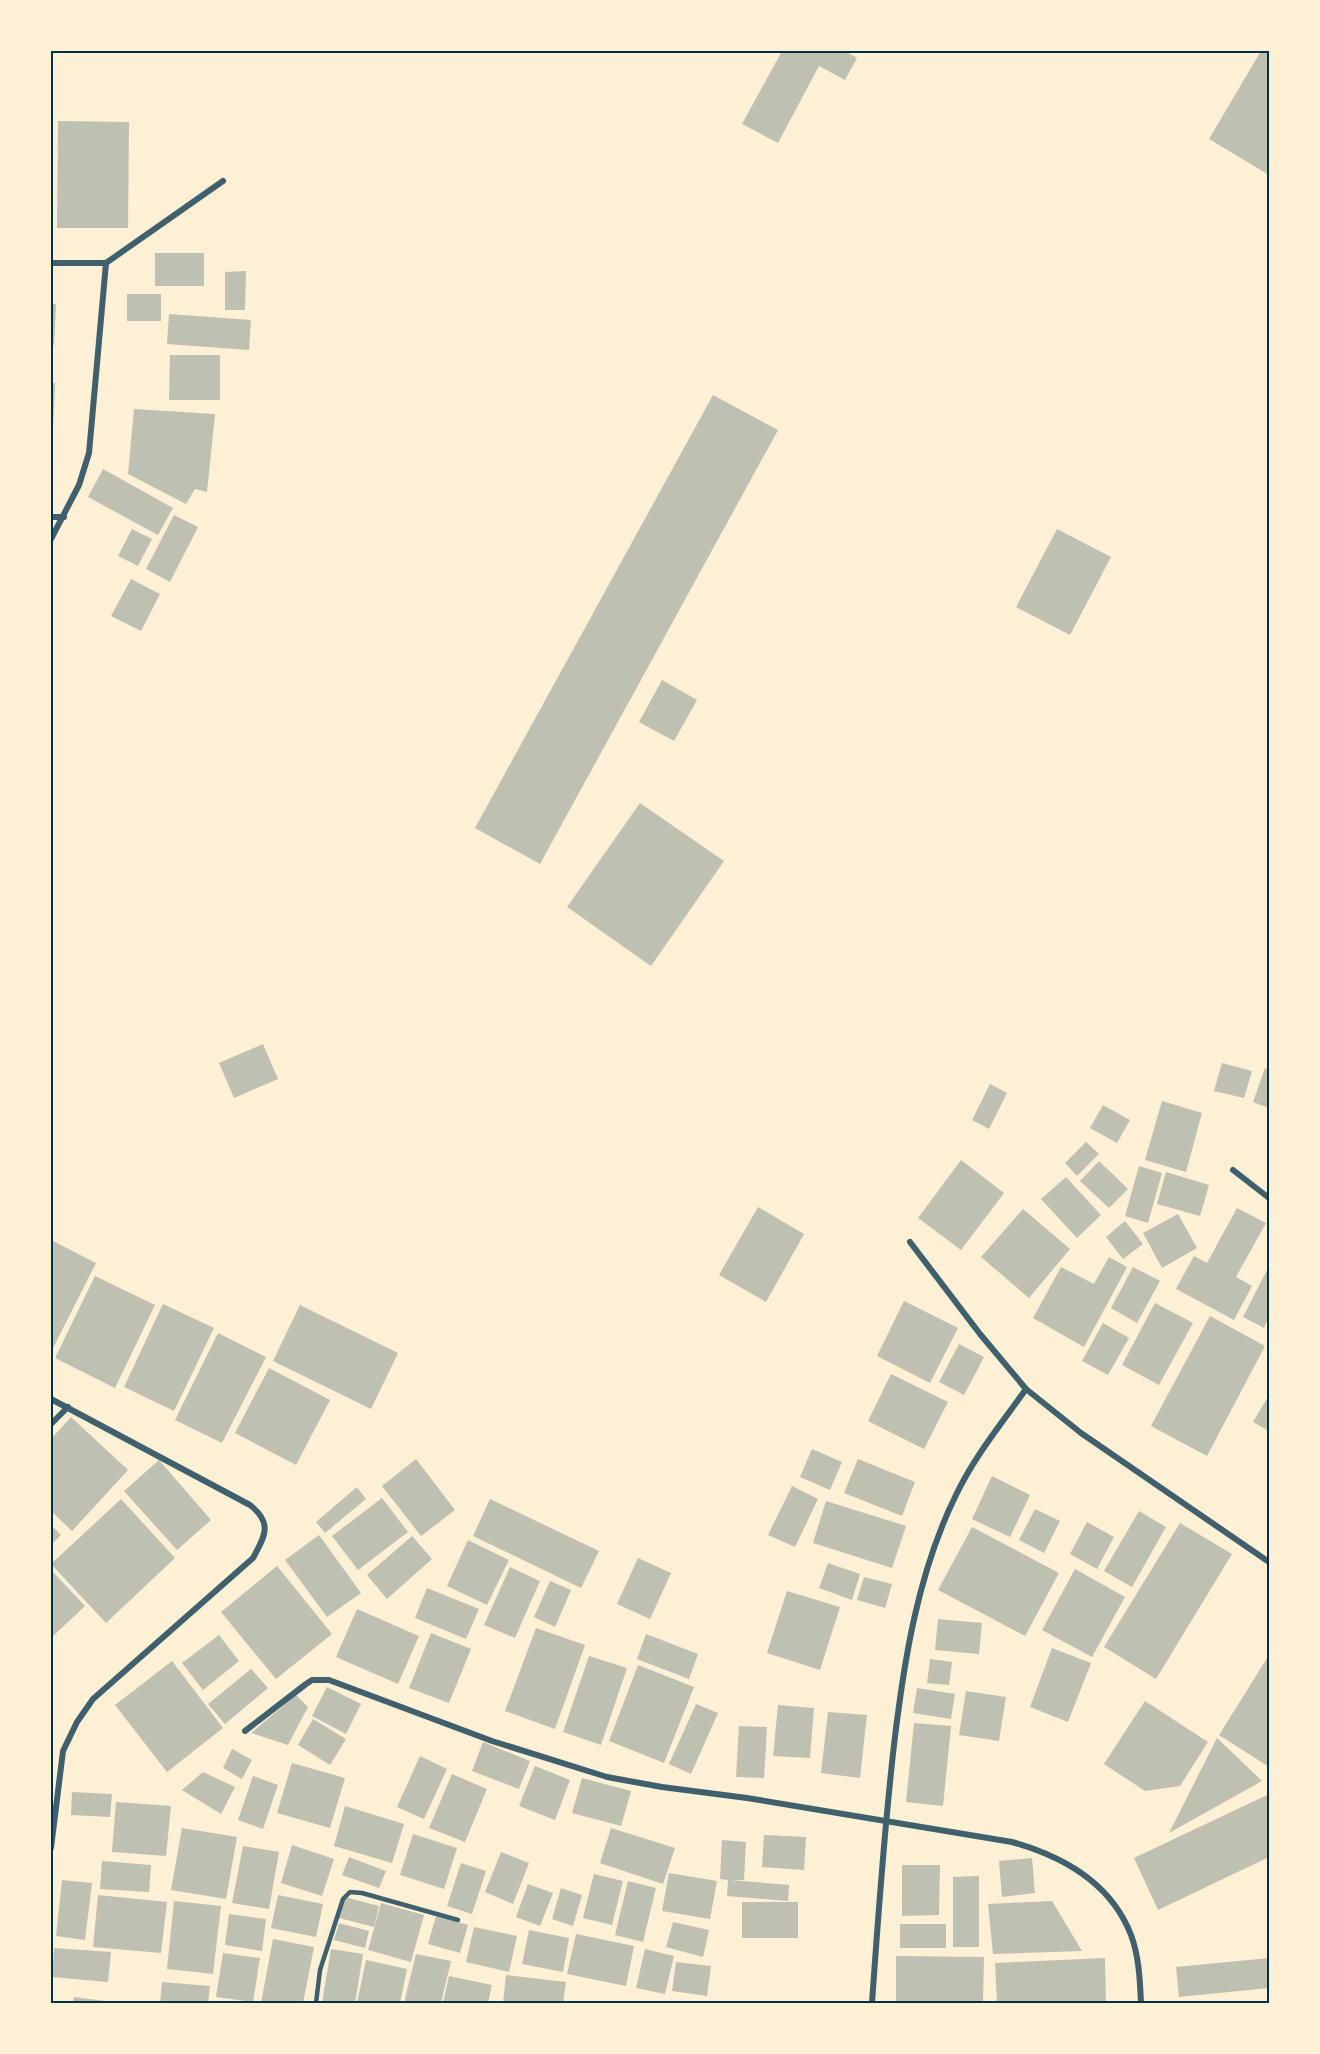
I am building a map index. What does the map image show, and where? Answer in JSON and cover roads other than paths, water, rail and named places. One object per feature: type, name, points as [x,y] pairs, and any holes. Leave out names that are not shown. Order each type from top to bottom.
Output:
[{"type":"street","points":[[51,263],[106,263],[223,181]]},
{"type":"street","points":[[51,539],[79,484],[89,453],[106,263]]},
{"type":"street","points":[[51,517],[64,517]]},
{"type":"street","points":[[1233,1170],[1269,1198]]},
{"type":"street","points":[[910,1242],[980,1334],[1026,1389],[1081,1433],[1269,1562]]},
{"type":"street","points":[[872,2003],[885,1821],[900,1697],[915,1613],[931,1555],[956,1494],[984,1447],[1026,1389]]},
{"type":"street","points":[[51,1399],[250,1505],[261,1514],[265,1527],[262,1542],[253,1558],[93,1699],[77,1722],[63,1751],[51,1848]]},
{"type":"street","points":[[51,1425],[68,1407]]},
{"type":"street","points":[[245,1731],[306,1683],[320,1679],[336,1682],[492,1741],[608,1777],[1012,1842],[1041,1850],[1067,1863],[1092,1880],[1115,1906],[1131,1935],[1139,1969],[1141,2003]]},
{"type":"lane","points":[[316,2003],[320,1970],[343,1899],[350,1892],[362,1893],[458,1920]]}]
